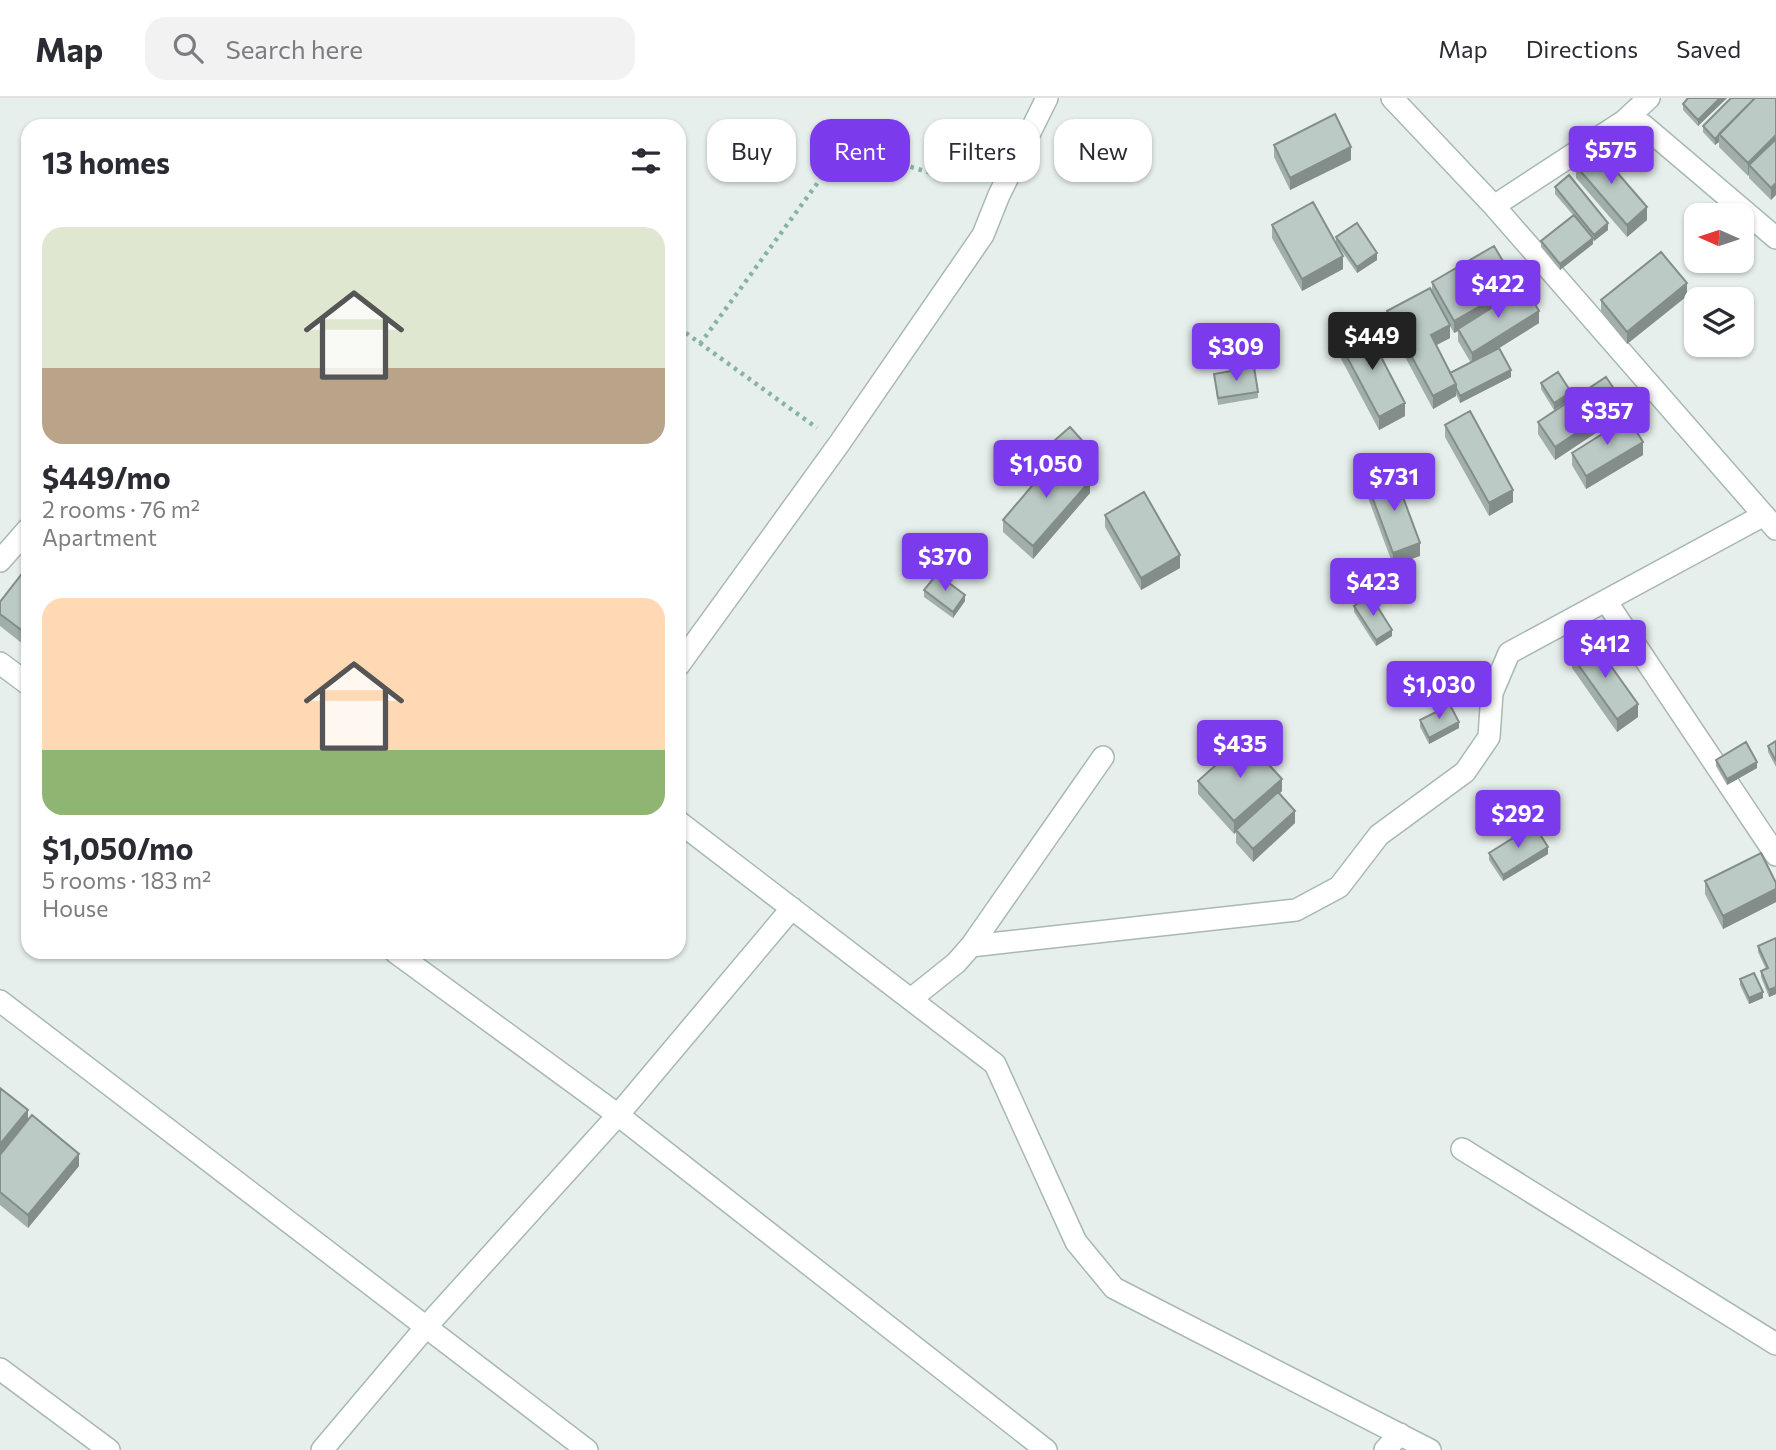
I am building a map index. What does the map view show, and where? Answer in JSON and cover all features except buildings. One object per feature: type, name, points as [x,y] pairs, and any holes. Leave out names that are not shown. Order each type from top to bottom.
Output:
[{"type":"street","points":[[1036,119],[1046,98]]},
{"type":"street","points":[[971,946],[1296,910],[1339,887],[1379,835],[1465,772],[1489,737],[1492,693],[1509,653],[1606,601],[1770,522],[1494,206],[1392,98]]},
{"type":"street","points":[[1494,206],[1624,121],[1648,98]]},
{"type":"street","points":[[1624,121],[1643,125],[1776,238]]},
{"type":"street","points":[[686,655],[839,443],[983,235],[1006,182]]},
{"type":"street","points":[[0,561],[21,536]]},
{"type":"street","points":[[1606,601],[1776,855]]},
{"type":"street","points":[[0,663],[21,679]]},
{"type":"street","points":[[911,999],[956,963],[971,946],[1103,757]]},
{"type":"street","points":[[686,827],[995,1064],[1076,1242],[1114,1288],[1430,1450]]},
{"type":"street","points":[[323,1450],[426,1326],[618,1115],[792,908]]},
{"type":"street","points":[[406,959],[618,1115],[1046,1450]]},
{"type":"street","points":[[0,1001],[587,1450]]},
{"type":"street","points":[[1462,1149],[1776,1344]]},
{"type":"street","points":[[0,1369],[109,1450]]},
{"type":"street","points":[[1385,1450],[1400,1434]]},
{"type":"path","points":[[700,344],[835,159],[863,156],[924,172]]},
{"type":"path","points":[[686,333],[839,443]]}]
